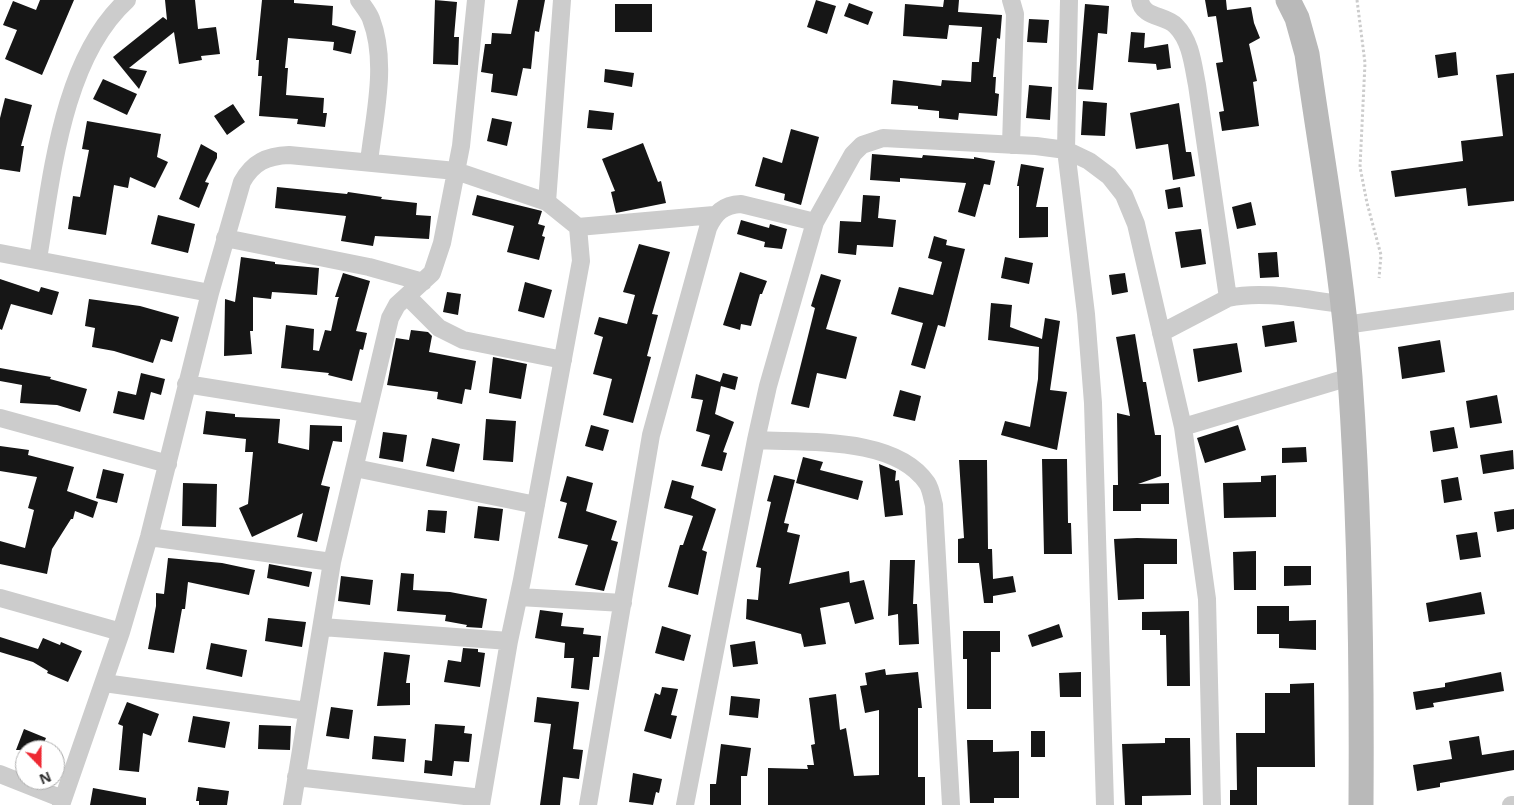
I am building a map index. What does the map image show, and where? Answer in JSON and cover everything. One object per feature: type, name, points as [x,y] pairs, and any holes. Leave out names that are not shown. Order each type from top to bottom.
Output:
[{"type":"street","points":[[38,259],[60,133],[73,85],[114,12],[127,0]]},
{"type":"street","points":[[359,0],[371,18],[377,52],[378,71],[369,162]]},
{"type":"street","points":[[292,805],[332,562],[390,318],[397,305],[432,273],[437,263],[462,136],[476,0]]},
{"type":"street","points":[[547,202],[562,0]]},
{"type":"street","points":[[1011,0],[1015,14],[1011,145]]},
{"type":"street","points":[[1069,0],[1066,150],[1086,314],[1093,403],[1105,805]]},
{"type":"street","points":[[1140,0],[1143,8],[1148,12],[1175,25],[1184,35],[1190,51],[1197,85],[1228,298]]},
{"type":"street","points":[[1288,0],[1297,18],[1307,54],[1350,377],[1357,530],[1361,805]]},
{"type":"street","points":[[685,805],[768,386],[815,222],[853,154],[870,141],[883,138],[1066,150],[1090,162],[1109,176],[1124,195],[1136,224],[1183,427],[1207,599],[1212,805]]},
{"type":"street","points":[[0,774],[62,802],[121,632],[149,536],[186,384],[242,182],[248,172],[258,162],[274,156],[289,155],[456,171],[547,202],[578,227],[714,215],[731,205],[741,204],[815,222]]},
{"type":"street","points":[[588,805],[651,435],[702,247],[714,215]]},
{"type":"street","points":[[296,777],[481,802],[509,641],[581,261],[578,227]]},
{"type":"street","points":[[225,238],[369,267],[423,282]]},
{"type":"street","points":[[0,253],[210,293]]},
{"type":"street","points":[[1161,333],[1228,298],[1260,295],[1343,314],[1514,303]]},
{"type":"street","points":[[407,296],[439,328],[463,340],[563,360]]},
{"type":"street","points":[[1183,427],[1350,377]]},
{"type":"street","points":[[186,384],[367,413]]},
{"type":"street","points":[[0,418],[168,464]]},
{"type":"street","points":[[756,440],[865,447],[888,453],[908,463],[927,484],[934,505],[951,805]]},
{"type":"street","points":[[355,468],[536,505]]},
{"type":"street","points":[[149,536],[332,562]]},
{"type":"street","points":[[518,597],[623,603]]},
{"type":"street","points":[[0,598],[121,632]]},
{"type":"street","points":[[322,627],[509,641]]},
{"type":"street","points":[[104,683],[308,711]]},
{"type":"path","points":[[1357,0],[1365,62],[1360,167],[1367,203],[1381,255],[1379,278]]},
{"type":"building","points":[[40,0],[74,0],[42,75],[5,59],[17,30],[3,25],[13,1],[36,10]]},
{"type":"building","points":[[165,0],[195,0],[198,29],[216,27],[220,54],[201,56],[202,60],[179,64],[174,32],[129,68],[147,71],[139,89],[113,57],[163,17],[167,20]]},
{"type":"building","points":[[262,0],[294,0],[294,3],[333,6],[332,25],[356,31],[351,54],[333,50],[334,42],[288,38],[285,68],[288,68],[286,95],[324,98],[323,113],[327,113],[325,127],[297,124],[298,119],[259,116],[262,76],[258,76],[259,60],[256,60]]},
{"type":"building","points":[[435,0],[457,2],[454,37],[459,37],[458,65],[433,64]]},
{"type":"building","points":[[518,0],[545,0],[539,32],[535,31],[531,69],[523,68],[517,96],[491,92],[493,74],[481,72],[485,44],[491,44],[492,33],[511,34]]},
{"type":"building","points":[[816,0],[836,6],[827,34],[807,27]]},
{"type":"building","points":[[944,0],[959,0],[958,12],[1002,15],[1000,39],[997,38],[993,77],[996,77],[995,93],[999,94],[997,116],[959,113],[958,120],[939,118],[939,111],[918,109],[918,106],[891,104],[893,80],[941,86],[942,80],[971,82],[972,62],[979,62],[982,27],[949,25],[947,39],[903,36],[905,4],[943,7]]},
{"type":"building","points":[[1205,0],[1226,0],[1227,10],[1251,7],[1254,23],[1260,38],[1249,44],[1257,81],[1253,82],[1259,126],[1222,131],[1219,112],[1224,111],[1216,63],[1223,62],[1216,16],[1208,17]]},
{"type":"building","points":[[849,3],[873,12],[868,25],[844,16]]},
{"type":"building","points":[[615,4],[652,4],[652,32],[615,32]]},
{"type":"building","points":[[1085,4],[1109,6],[1107,34],[1098,33],[1093,90],[1078,89]]},
{"type":"building","points":[[1029,19],[1049,20],[1047,43],[1027,42]]},
{"type":"building","points":[[1131,32],[1145,33],[1144,48],[1168,44],[1171,68],[1157,70],[1156,64],[1128,62]]},
{"type":"building","points":[[1456,52],[1458,75],[1438,78],[1435,55]]},
{"type":"building","points":[[605,69],[634,73],[632,87],[604,82]]},
{"type":"building","points":[[1514,73],[1514,201],[1468,206],[1466,188],[1395,197],[1391,171],[1463,161],[1461,141],[1503,136],[1496,75]]},
{"type":"building","points":[[103,79],[137,94],[127,115],[93,99]]},
{"type":"building","points":[[1029,85],[1052,87],[1050,120],[1026,118]]},
{"type":"building","points":[[5,98],[32,105],[21,146],[24,146],[20,172],[0,169],[0,118]]},
{"type":"building","points":[[1083,101],[1107,103],[1105,136],[1081,135]]},
{"type":"building","points":[[1179,103],[1186,152],[1191,152],[1195,176],[1173,180],[1168,144],[1136,149],[1130,113]]},
{"type":"building","points":[[233,104],[245,122],[227,135],[214,116]]},
{"type":"building","points":[[589,110],[614,113],[612,130],[587,128]]},
{"type":"building","points":[[492,118],[512,122],[507,146],[487,141]]},
{"type":"building","points":[[87,121],[161,134],[157,157],[168,162],[155,188],[130,177],[128,188],[114,185],[106,235],[68,229],[73,196],[80,197],[89,150],[82,149]]},
{"type":"building","points":[[791,129],[819,137],[801,205],[784,200],[785,194],[755,186],[763,157],[782,163]]},
{"type":"building","points":[[643,143],[658,182],[661,181],[666,203],[616,213],[611,192],[615,191],[602,159]]},
{"type":"building","points":[[201,144],[217,153],[217,158],[205,182],[209,183],[199,208],[179,199]]},
{"type":"building","points":[[872,154],[922,158],[923,155],[974,159],[974,157],[995,161],[990,185],[984,184],[975,217],[958,212],[966,183],[900,178],[900,182],[870,180]]},
{"type":"building","points":[[1021,164],[1044,168],[1036,207],[1048,207],[1048,237],[1019,238],[1019,186],[1017,186]]},
{"type":"building","points":[[277,187],[347,194],[348,192],[382,197],[381,199],[417,203],[416,215],[431,216],[429,239],[375,236],[373,246],[341,241],[346,216],[275,208]]},
{"type":"building","points":[[1180,187],[1183,207],[1168,209],[1165,190]]},
{"type":"building","points":[[477,195],[542,211],[538,224],[545,226],[542,236],[545,237],[539,260],[507,252],[514,226],[472,215]]},
{"type":"building","points":[[863,195],[880,196],[878,218],[896,220],[893,247],[857,245],[856,255],[838,253],[840,221],[861,222]]},
{"type":"building","points":[[1251,202],[1256,225],[1237,229],[1232,207]]},
{"type":"building","points":[[158,215],[195,224],[188,253],[151,244]]},
{"type":"building","points":[[741,220],[769,228],[770,224],[787,229],[782,249],[764,247],[765,242],[737,234]]},
{"type":"building","points":[[1201,229],[1206,264],[1181,268],[1175,232]]},
{"type":"building","points":[[934,236],[947,240],[946,245],[965,249],[945,327],[938,325],[925,369],[911,365],[923,323],[891,314],[899,287],[933,295],[942,262],[928,258]]},
{"type":"building","points":[[639,244],[670,252],[652,314],[658,315],[647,356],[651,357],[633,423],[603,415],[612,379],[593,374],[603,337],[594,334],[599,317],[627,324],[635,295],[623,292]]},
{"type":"building","points":[[1277,252],[1279,277],[1260,278],[1258,253]]},
{"type":"building","points":[[241,257],[275,262],[275,264],[319,268],[317,295],[272,292],[271,299],[253,297],[253,331],[250,331],[252,354],[224,356],[225,299],[235,302]]},
{"type":"building","points":[[1005,257],[1033,263],[1029,284],[1001,278]]},
{"type":"building","points":[[740,272],[767,281],[762,294],[760,294],[751,326],[741,324],[740,330],[723,325]]},
{"type":"building","points":[[343,273],[370,281],[356,331],[367,333],[363,350],[360,349],[352,381],[328,375],[329,373],[281,368],[286,325],[314,329],[313,350],[319,351],[325,330],[331,331],[339,297],[335,297]]},
{"type":"building","points":[[1125,273],[1128,292],[1112,295],[1109,275]]},
{"type":"building","points":[[821,274],[841,280],[826,329],[857,337],[846,379],[817,373],[809,408],[791,404],[815,308],[811,306]]},
{"type":"building","points":[[0,279],[39,292],[41,287],[59,292],[52,315],[11,304],[2,330],[0,329]]},
{"type":"building","points":[[525,282],[552,290],[544,318],[518,311]]},
{"type":"building","points":[[447,292],[461,294],[458,315],[443,312]]},
{"type":"building","points":[[89,299],[140,306],[179,317],[172,342],[161,339],[153,363],[114,351],[92,347],[95,328],[85,326]]},
{"type":"building","points":[[991,303],[1012,305],[1010,327],[1042,339],[1045,318],[1060,321],[1050,390],[1067,392],[1057,450],[1001,435],[1005,421],[1030,427],[1038,379],[1039,347],[988,340]]},
{"type":"building","points":[[1294,321],[1297,342],[1265,347],[1262,326]]},
{"type":"building","points":[[411,330],[428,332],[432,336],[429,352],[476,361],[471,390],[465,389],[462,404],[437,399],[438,392],[387,385],[396,338],[409,340]]},
{"type":"building","points":[[1135,334],[1155,435],[1161,435],[1161,476],[1138,484],[1169,483],[1169,504],[1141,504],[1141,511],[1113,511],[1113,485],[1118,485],[1117,413],[1130,416],[1116,337]]},
{"type":"building","points":[[1440,340],[1445,372],[1402,379],[1398,347]]},
{"type":"building","points":[[1237,343],[1242,372],[1198,382],[1193,349]]},
{"type":"building","points":[[493,357],[527,364],[521,399],[489,393]]},
{"type":"building","points":[[0,368],[51,377],[50,379],[87,389],[80,412],[57,405],[20,403],[22,385],[0,381]]},
{"type":"building","points":[[141,373],[165,379],[161,395],[151,392],[144,420],[113,413],[118,391],[136,395]]},
{"type":"building","points":[[723,373],[738,377],[735,390],[721,386],[715,414],[734,422],[723,452],[727,453],[722,471],[701,466],[710,435],[696,431],[703,400],[691,398],[696,374],[720,382]]},
{"type":"building","points":[[900,390],[921,396],[915,421],[893,416]]},
{"type":"building","points":[[1497,395],[1502,423],[1470,428],[1466,401]]},
{"type":"building","points":[[206,411],[235,414],[235,417],[280,419],[278,443],[309,450],[310,425],[342,426],[342,442],[333,441],[321,485],[330,487],[317,542],[297,537],[303,513],[252,537],[239,508],[248,504],[253,452],[245,452],[246,439],[203,434]]},
{"type":"building","points":[[486,419],[516,421],[513,462],[483,460]]},
{"type":"building","points":[[591,425],[609,430],[603,451],[585,446]]},
{"type":"building","points":[[1238,425],[1246,450],[1205,463],[1197,438]]},
{"type":"building","points":[[1454,427],[1458,448],[1433,452],[1430,431]]},
{"type":"building","points":[[383,432],[407,435],[403,462],[379,458]]},
{"type":"building","points":[[432,438],[460,444],[454,472],[426,466]]},
{"type":"building","points":[[0,446],[29,450],[28,455],[74,467],[67,491],[98,502],[93,518],[75,511],[73,519],[71,519],[52,549],[47,574],[0,564],[0,541],[25,548],[34,510],[28,508],[37,477],[0,471]]},
{"type":"building","points":[[1306,447],[1307,462],[1282,463],[1282,448]]},
{"type":"building","points":[[1513,450],[1514,469],[1483,474],[1480,455]]},
{"type":"building","points":[[803,457],[823,462],[820,470],[863,481],[858,500],[796,483]]},
{"type":"building","points":[[1042,459],[1067,459],[1068,523],[1071,523],[1072,554],[1044,554]]},
{"type":"building","points":[[959,460],[987,460],[988,549],[992,549],[993,579],[1013,576],[1016,592],[993,596],[993,603],[984,603],[979,563],[958,563],[958,539],[964,538]]},
{"type":"building","points":[[879,464],[896,471],[895,481],[899,480],[903,515],[885,517]]},
{"type":"building","points":[[103,469],[124,474],[117,503],[96,498]]},
{"type":"building","points":[[774,475],[795,480],[784,523],[789,524],[787,532],[800,535],[789,584],[849,571],[850,583],[864,580],[874,619],[855,624],[849,602],[820,608],[826,644],[804,647],[801,634],[746,619],[747,599],[758,600],[761,568],[756,567],[771,502],[767,501]]},
{"type":"building","points":[[1276,475],[1276,517],[1224,518],[1223,483],[1261,482],[1261,476]]},
{"type":"building","points":[[567,476],[593,483],[586,511],[617,521],[611,540],[618,542],[604,591],[575,585],[588,545],[558,538],[567,503],[560,501]]},
{"type":"building","points":[[1458,477],[1462,500],[1444,503],[1441,480]]},
{"type":"building","points":[[672,480],[694,486],[691,498],[716,509],[702,550],[707,552],[698,595],[668,587],[680,545],[683,545],[693,516],[664,508]]},
{"type":"building","points":[[183,483],[217,484],[216,527],[182,526]]},
{"type":"building","points":[[478,506],[503,509],[499,541],[474,538]]},
{"type":"building","points":[[1514,509],[1514,529],[1497,532],[1494,512]]},
{"type":"building","points":[[428,510],[447,511],[445,533],[426,531]]},
{"type":"building","points":[[1477,532],[1481,557],[1460,560],[1456,535]]},
{"type":"building","points":[[1114,539],[1177,539],[1177,564],[1144,564],[1144,599],[1118,600]]},
{"type":"building","points":[[1256,551],[1256,590],[1234,590],[1233,552]]},
{"type":"building","points":[[168,558],[222,563],[255,570],[249,595],[188,582],[185,609],[182,609],[174,653],[148,649],[156,606],[156,593],[164,594]]},
{"type":"building","points":[[890,560],[915,560],[913,604],[917,604],[919,644],[899,645],[898,614],[888,616]]},
{"type":"building","points":[[269,564],[312,572],[309,587],[267,578]]},
{"type":"building","points":[[1284,566],[1311,566],[1311,585],[1284,586]]},
{"type":"building","points":[[401,573],[414,574],[413,590],[450,592],[487,599],[482,628],[466,627],[467,625],[445,621],[446,615],[397,611]]},
{"type":"building","points":[[341,576],[373,580],[370,605],[338,601]]},
{"type":"building","points":[[1481,592],[1485,614],[1429,622],[1426,603]]},
{"type":"building","points":[[1257,606],[1289,606],[1289,621],[1316,620],[1316,650],[1279,648],[1279,634],[1257,634]]},
{"type":"building","points":[[540,610],[563,613],[561,626],[584,628],[583,634],[601,636],[599,657],[593,657],[589,690],[571,688],[574,658],[564,658],[565,643],[535,638]]},
{"type":"building","points":[[1189,611],[1190,686],[1167,686],[1166,635],[1160,635],[1160,630],[1142,630],[1142,612]]},
{"type":"building","points":[[268,618],[306,622],[302,647],[265,641]]},
{"type":"building","points":[[1059,624],[1063,637],[1032,647],[1028,635]]},
{"type":"building","points":[[662,626],[691,635],[684,661],[655,653]]},
{"type":"building","points":[[963,631],[1000,631],[1000,652],[991,652],[991,709],[967,709],[967,659],[963,659]]},
{"type":"building","points":[[0,637],[38,649],[43,638],[60,645],[61,642],[82,651],[68,682],[47,673],[48,671],[33,662],[0,652]]},
{"type":"building","points":[[755,641],[758,664],[733,667],[730,645]]},
{"type":"building","points":[[211,643],[247,650],[242,677],[206,669]]},
{"type":"building","points":[[463,648],[478,649],[478,652],[485,653],[480,687],[444,682],[448,660],[461,662]]},
{"type":"building","points":[[384,652],[410,655],[406,683],[410,683],[410,705],[377,706]]},
{"type":"building","points":[[885,669],[886,675],[918,672],[922,708],[918,708],[918,777],[925,777],[925,805],[768,805],[768,768],[808,769],[807,765],[814,765],[811,745],[815,744],[809,698],[836,694],[840,730],[846,728],[854,776],[879,775],[879,710],[865,713],[860,686],[867,685],[865,673]]},
{"type":"building","points":[[1081,672],[1081,697],[1060,697],[1059,673]]},
{"type":"building","points":[[1501,672],[1504,691],[1433,703],[1434,707],[1416,710],[1413,692],[1445,687],[1445,683]]},
{"type":"building","points":[[1314,683],[1315,767],[1257,767],[1257,805],[1230,805],[1230,790],[1237,790],[1236,733],[1265,733],[1265,693],[1290,693],[1290,684]]},
{"type":"building","points":[[662,687],[678,689],[671,715],[677,716],[671,739],[644,731],[655,693],[660,695]]},
{"type":"building","points":[[731,696],[760,699],[758,718],[729,715]]},
{"type":"building","points":[[537,697],[579,702],[573,749],[583,750],[579,779],[563,777],[560,805],[540,805],[551,724],[534,722]]},
{"type":"building","points":[[127,702],[159,714],[151,736],[143,733],[139,772],[119,770],[123,726],[118,724]]},
{"type":"building","points":[[331,707],[353,710],[349,739],[326,736]]},
{"type":"building","points":[[193,716],[230,722],[225,748],[188,742]]},
{"type":"building","points":[[435,724],[465,726],[464,733],[472,734],[469,762],[454,761],[452,776],[424,773],[425,760],[432,761]]},
{"type":"building","points":[[259,725],[291,726],[290,750],[258,749]]},
{"type":"building","points":[[24,729],[46,738],[45,740],[20,740]]},
{"type":"building","points":[[1031,731],[1045,731],[1045,757],[1031,757]]},
{"type":"building","points":[[374,736],[406,739],[404,762],[372,759]]},
{"type":"building","points":[[1479,736],[1482,755],[1514,750],[1514,770],[1440,783],[1440,787],[1417,791],[1413,765],[1452,759],[1449,741]]},
{"type":"building","points":[[1165,738],[1190,738],[1191,795],[1142,796],[1142,805],[1125,805],[1122,744],[1165,743]]},
{"type":"building","points":[[967,740],[993,740],[993,752],[1019,751],[1019,798],[994,798],[994,803],[970,803]]},
{"type":"building","points":[[721,744],[751,748],[747,776],[741,776],[741,805],[710,805],[710,784],[716,784]]},
{"type":"building","points":[[633,773],[662,779],[659,793],[656,792],[653,805],[629,802]]},
{"type":"building","points":[[198,787],[229,791],[227,805],[199,805],[199,801],[196,801]]},
{"type":"building","points":[[93,788],[146,798],[146,805],[90,805]]}]
